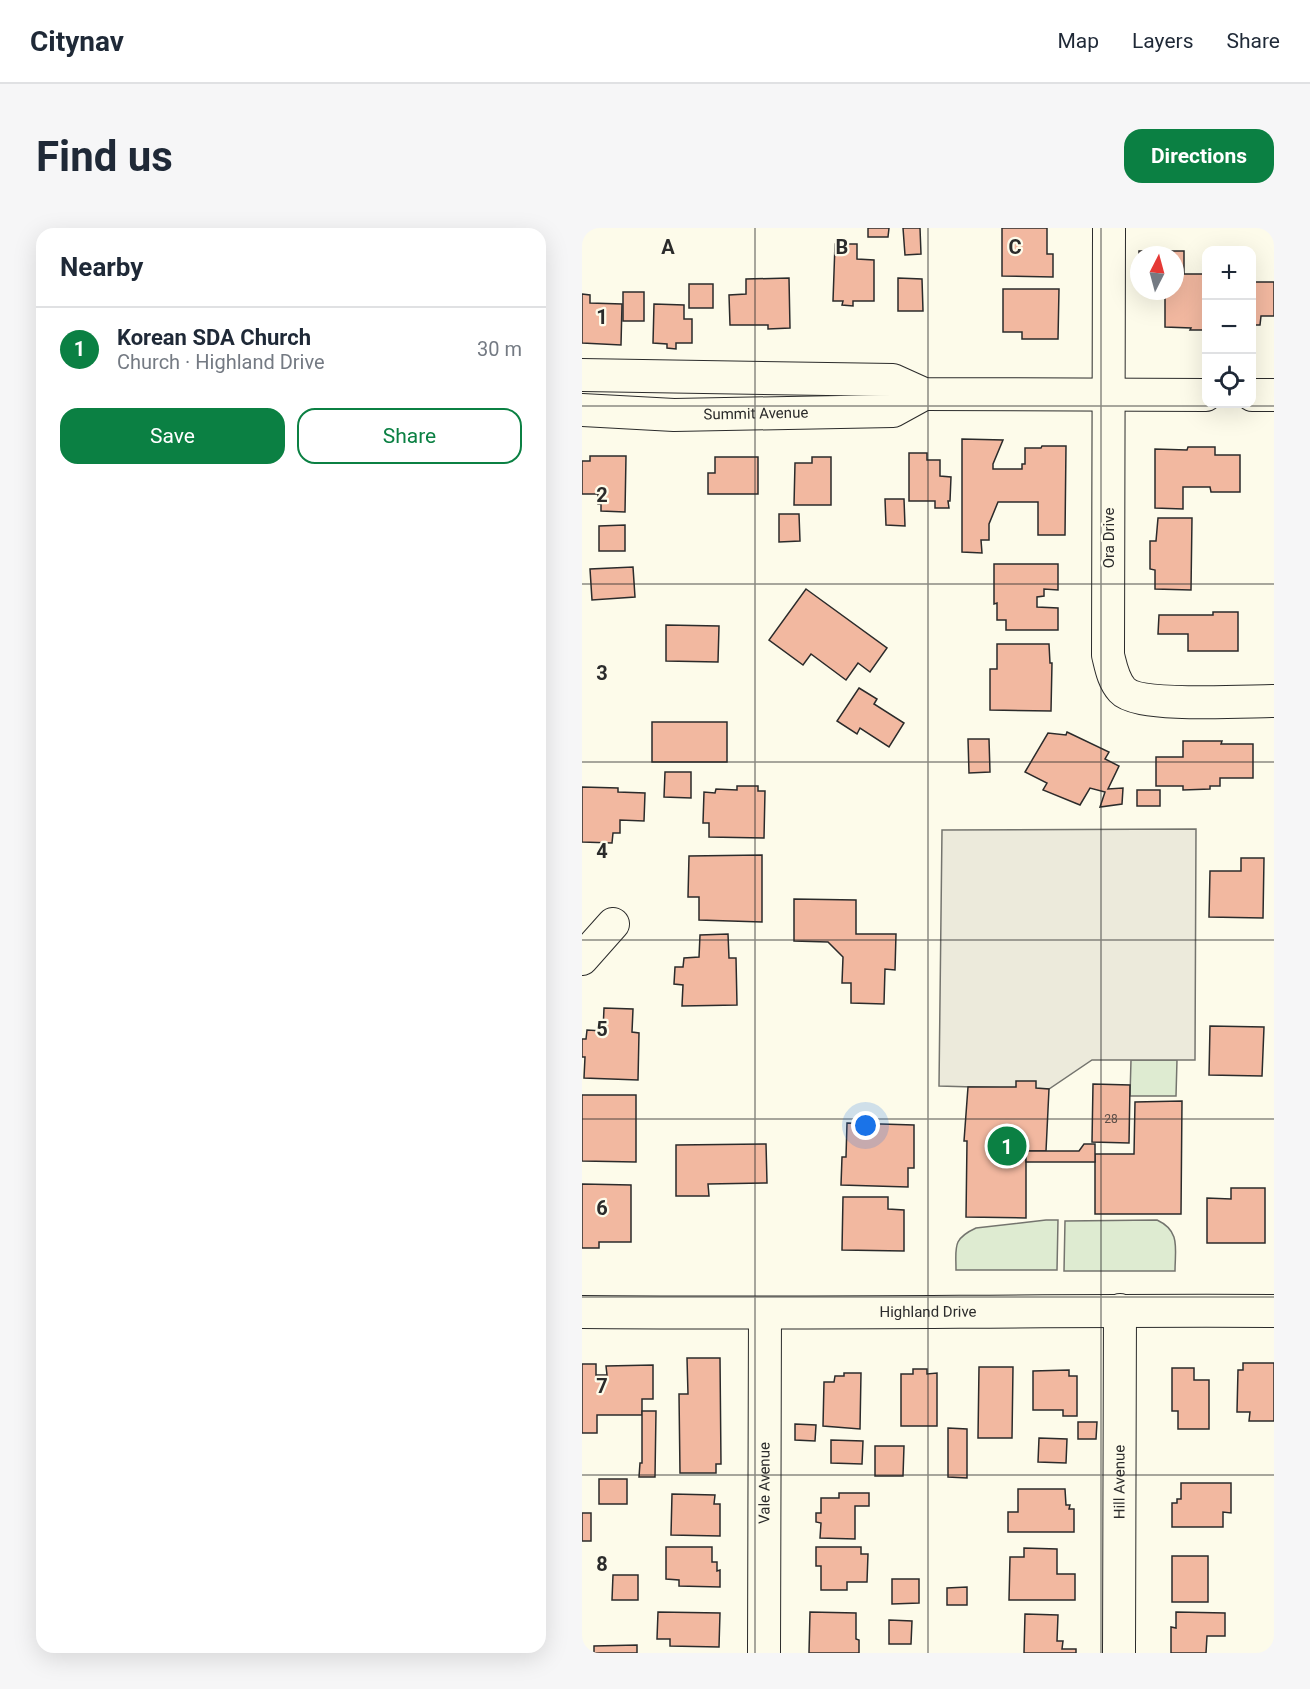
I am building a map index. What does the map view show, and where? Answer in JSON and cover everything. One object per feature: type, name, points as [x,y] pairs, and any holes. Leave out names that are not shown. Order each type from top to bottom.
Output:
[{"type":"street","name":"Ora Drive","points":[[1110,228],[1108,655],[1112,674],[1122,691],[1136,698],[1162,702],[1274,701]]},
{"type":"street","name":"Summit Avenue","points":[[582,375],[893,380],[924,394],[1202,395]]},
{"type":"street","name":"Summit Avenue","points":[[582,410],[674,415],[893,411],[924,394]]},
{"type":"street","points":[[1256,395],[1274,395]]},
{"type":"street","points":[[582,958],[613,924]]},
{"type":"street","name":"Hill Avenue","points":[[1119,1653],[1120,1310]]},
{"type":"street","name":"Highland Drive","points":[[582,1312],[1274,1311]]},
{"type":"street","name":"Vale Avenue","points":[[764,1653],[765,1313]]},
{"type":"green space","points":[[1131,1060],[1177,1060],[1176,1096],[1130,1096]]},
{"type":"green space","points":[[1058,1220],[1057,1270],[956,1270],[957,1244],[968,1232],[976,1228]]},
{"type":"green space","points":[[1157,1220],[1165,1224],[1173,1235],[1176,1248],[1175,1271],[1064,1271],[1065,1221]]},
{"type":"shaded area","points":[[1196,829],[1195,1060],[1092,1060],[1049,1089],[939,1086],[942,830]]},
{"type":"building","points":[[868,228],[889,228],[888,237],[868,237]]},
{"type":"building","points":[[903,228],[920,228],[921,254],[905,255]]},
{"type":"building","points":[[1002,228],[1047,228],[1047,254],[1053,254],[1053,277],[1002,276]]},
{"type":"building","points":[[835,244],[857,244],[857,259],[874,260],[874,301],[853,301],[853,306],[842,305],[843,301],[833,301]]},
{"type":"building","points":[[1184,274],[1202,274],[1202,330],[1165,327],[1165,300],[1184,300]]},
{"type":"building","points":[[789,278],[790,328],[768,329],[768,325],[730,325],[729,295],[746,294],[746,279]]},
{"type":"building","points":[[898,278],[922,279],[923,311],[898,311]]},
{"type":"building","points":[[1256,282],[1274,282],[1274,316],[1261,316],[1260,325],[1256,325]]},
{"type":"building","points":[[689,284],[713,284],[713,308],[689,308]]},
{"type":"building","points":[[1003,289],[1059,289],[1058,339],[1022,339],[1022,332],[1003,332]]},
{"type":"building","points":[[623,292],[644,292],[644,321],[623,321]]},
{"type":"building","points":[[582,294],[590,295],[590,303],[622,304],[621,345],[582,343]]},
{"type":"building","points":[[654,304],[684,305],[684,319],[692,319],[692,343],[676,343],[676,349],[667,348],[667,344],[653,343]]},
{"type":"building","points":[[962,439],[1003,440],[993,469],[1022,469],[1022,464],[1025,464],[1025,448],[1066,446],[1065,535],[1038,535],[1038,502],[998,502],[989,524],[989,540],[981,540],[982,553],[962,552]]},
{"type":"building","points":[[1188,447],[1215,447],[1215,455],[1240,455],[1240,492],[1211,492],[1210,487],[1183,487],[1183,509],[1155,508],[1155,449],[1187,450]]},
{"type":"building","points":[[909,453],[927,453],[927,460],[940,460],[940,476],[951,477],[949,508],[935,508],[935,501],[909,501]]},
{"type":"building","points":[[590,456],[626,456],[625,512],[601,511],[598,494],[582,494],[582,461],[590,461]]},
{"type":"building","points":[[715,457],[758,457],[758,494],[708,494],[708,473],[715,473]]},
{"type":"building","points":[[812,457],[831,457],[831,505],[794,505],[795,463],[812,463]]},
{"type":"building","points":[[885,499],[904,499],[905,526],[886,525]]},
{"type":"building","points":[[779,514],[799,514],[800,541],[779,542]]},
{"type":"building","points":[[1158,518],[1192,518],[1191,590],[1155,589],[1155,570],[1150,569],[1150,541],[1156,541]]},
{"type":"building","points":[[625,525],[625,551],[599,551],[599,526]]},
{"type":"building","points":[[994,564],[1058,564],[1058,590],[1044,589],[1044,596],[1037,597],[1037,607],[1058,608],[1058,630],[1006,630],[1006,620],[997,620],[997,603],[994,604]]},
{"type":"building","points":[[633,567],[635,597],[592,600],[590,569]]},
{"type":"building","points":[[806,589],[887,648],[870,672],[858,663],[846,680],[811,654],[803,665],[769,640]]},
{"type":"building","points":[[1213,612],[1238,612],[1238,651],[1188,651],[1188,634],[1158,634],[1159,615],[1213,615]]},
{"type":"building","points":[[666,625],[719,626],[718,662],[666,661]]},
{"type":"building","points":[[997,644],[1049,644],[1050,663],[1052,663],[1051,711],[990,710],[990,669],[997,669]]},
{"type":"building","points":[[859,688],[877,699],[874,704],[904,723],[889,747],[860,728],[857,734],[837,721]]},
{"type":"building","points":[[652,722],[727,722],[727,762],[652,762]]},
{"type":"building","points":[[1067,732],[1109,752],[1105,759],[1119,766],[1108,789],[1123,788],[1122,804],[1100,807],[1105,792],[1090,788],[1080,805],[1043,790],[1047,783],[1025,772],[1048,733],[1066,735]]},
{"type":"building","points":[[968,739],[989,739],[990,772],[969,773]]},
{"type":"building","points":[[1183,741],[1253,744],[1253,778],[1220,778],[1220,786],[1210,786],[1210,789],[1183,790],[1183,786],[1156,786],[1156,757],[1183,757]]},
{"type":"building","points":[[665,772],[691,772],[691,798],[664,797]]},
{"type":"building","points":[[737,786],[758,786],[758,791],[765,791],[764,838],[709,837],[709,823],[703,823],[704,792],[715,793],[716,789],[737,790]]},
{"type":"building","points":[[582,787],[618,788],[618,792],[645,793],[644,821],[620,820],[620,833],[613,833],[612,843],[582,842]]},
{"type":"building","points":[[1137,790],[1160,790],[1160,806],[1137,806]]},
{"type":"building","points":[[762,855],[762,922],[699,920],[699,897],[688,897],[689,856]]},
{"type":"building","points":[[1241,858],[1264,858],[1263,918],[1209,917],[1210,871],[1241,871]]},
{"type":"building","points":[[794,899],[856,900],[856,934],[896,934],[895,970],[885,969],[884,1004],[851,1003],[851,983],[842,983],[843,957],[828,942],[794,941]]},
{"type":"building","points":[[728,934],[729,958],[736,958],[737,1005],[682,1006],[683,985],[674,984],[675,967],[683,967],[684,958],[699,957],[700,935]]},
{"type":"building","points":[[604,1008],[633,1009],[632,1032],[639,1033],[638,1080],[584,1078],[585,1057],[582,1057],[582,1039],[586,1039],[587,1030],[603,1031]]},
{"type":"building","points":[[1210,1026],[1264,1027],[1262,1076],[1209,1075]]},
{"type":"building","points":[[1016,1081],[1036,1081],[1036,1088],[1049,1089],[1046,1151],[1026,1151],[1026,1218],[966,1217],[967,1141],[964,1141],[968,1087],[1016,1087]]},
{"type":"building","points":[[1093,1084],[1130,1085],[1129,1143],[1092,1142]]},
{"type":"building","points":[[582,1095],[636,1095],[636,1162],[582,1161]]},
{"type":"building","points":[[1182,1101],[1181,1214],[1095,1214],[1095,1154],[1134,1154],[1135,1102]]},
{"type":"building","points":[[847,1123],[914,1125],[914,1168],[908,1168],[908,1187],[841,1185],[842,1157],[846,1157]]},
{"type":"building","points":[[766,1144],[767,1183],[708,1184],[709,1196],[676,1196],[676,1145]]},
{"type":"building","points":[[1084,1144],[1095,1144],[1095,1162],[1026,1162],[1026,1151],[1079,1151]]},
{"type":"building","points":[[582,1184],[631,1185],[631,1242],[599,1242],[599,1248],[582,1248]]},
{"type":"building","points":[[1231,1188],[1265,1188],[1265,1243],[1207,1243],[1207,1198],[1231,1199]]},
{"type":"building","points":[[843,1197],[888,1197],[888,1209],[904,1210],[904,1251],[842,1250]]},
{"type":"building","points":[[687,1358],[720,1358],[721,1464],[716,1464],[716,1473],[680,1473],[679,1394],[688,1394]]},
{"type":"building","points":[[1243,1363],[1274,1363],[1274,1421],[1249,1421],[1250,1412],[1237,1412],[1238,1370],[1243,1370]]},
{"type":"building","points":[[582,1364],[596,1364],[596,1375],[607,1375],[606,1366],[653,1365],[653,1399],[642,1399],[642,1415],[597,1415],[597,1433],[582,1433]]},
{"type":"building","points":[[979,1367],[1013,1367],[1012,1438],[978,1438]]},
{"type":"building","points":[[1172,1368],[1194,1368],[1194,1380],[1209,1380],[1209,1429],[1178,1429],[1178,1411],[1172,1411]]},
{"type":"building","points":[[913,1369],[927,1369],[927,1374],[937,1373],[937,1426],[901,1426],[901,1374],[913,1374]]},
{"type":"building","points":[[1069,1370],[1069,1376],[1077,1376],[1077,1416],[1063,1416],[1063,1410],[1033,1410],[1033,1371]]},
{"type":"building","points":[[844,1373],[861,1373],[860,1429],[823,1426],[824,1382],[834,1382],[835,1376],[844,1376]]},
{"type":"building","points":[[642,1411],[656,1411],[655,1477],[639,1477],[640,1463],[642,1463]]},
{"type":"building","points":[[1078,1422],[1097,1422],[1096,1439],[1078,1439]]},
{"type":"building","points":[[795,1424],[816,1425],[815,1441],[795,1440]]},
{"type":"building","points":[[948,1428],[967,1429],[967,1478],[948,1477]]},
{"type":"building","points":[[1039,1438],[1067,1439],[1066,1463],[1038,1462]]},
{"type":"building","points":[[831,1440],[863,1441],[862,1464],[831,1463]]},
{"type":"building","points":[[875,1446],[904,1446],[903,1476],[875,1476]]},
{"type":"building","points":[[599,1479],[627,1479],[627,1504],[599,1504]]},
{"type":"building","points":[[1181,1483],[1231,1483],[1231,1513],[1223,1512],[1223,1527],[1172,1527],[1172,1503],[1177,1503],[1177,1499],[1181,1499]]},
{"type":"building","points":[[1018,1489],[1065,1489],[1066,1505],[1070,1505],[1069,1509],[1074,1509],[1074,1532],[1008,1532],[1008,1512],[1018,1512]]},
{"type":"building","points":[[839,1493],[869,1493],[869,1506],[855,1506],[855,1539],[820,1538],[821,1523],[816,1522],[816,1513],[821,1513],[821,1498],[839,1498]]},
{"type":"building","points":[[672,1494],[715,1495],[714,1504],[720,1504],[720,1536],[671,1535]]},
{"type":"building","points":[[582,1513],[591,1513],[591,1541],[582,1541]]},
{"type":"building","points":[[666,1547],[712,1547],[712,1562],[717,1562],[717,1571],[720,1570],[720,1587],[679,1586],[679,1580],[666,1579]]},
{"type":"building","points":[[816,1547],[861,1547],[861,1554],[868,1554],[867,1582],[847,1582],[847,1590],[821,1590],[821,1566],[816,1566]]},
{"type":"building","points":[[1024,1548],[1057,1549],[1057,1574],[1075,1574],[1075,1600],[1009,1600],[1010,1557],[1024,1557]]},
{"type":"building","points":[[1172,1556],[1208,1556],[1208,1602],[1172,1602]]},
{"type":"building","points":[[613,1575],[638,1575],[638,1600],[612,1600]]},
{"type":"building","points":[[892,1579],[919,1579],[919,1603],[892,1604]]},
{"type":"building","points":[[967,1587],[967,1605],[947,1605],[947,1588]]},
{"type":"building","points":[[658,1612],[720,1613],[719,1647],[670,1646],[670,1639],[657,1639]]},
{"type":"building","points":[[810,1612],[856,1613],[856,1639],[859,1640],[859,1653],[809,1653]]},
{"type":"building","points":[[1176,1612],[1225,1613],[1225,1636],[1207,1636],[1206,1653],[1171,1653],[1171,1627],[1176,1628]]},
{"type":"building","points":[[1025,1614],[1058,1615],[1057,1641],[1063,1641],[1062,1649],[1076,1649],[1076,1653],[1024,1653]]},
{"type":"building","points":[[889,1620],[912,1621],[911,1644],[889,1644]]},
{"type":"building","points":[[637,1645],[637,1653],[594,1653],[594,1646]]},
{"type":"place","name":"Korean SDA Church","points":[[1007,1146]]}]
